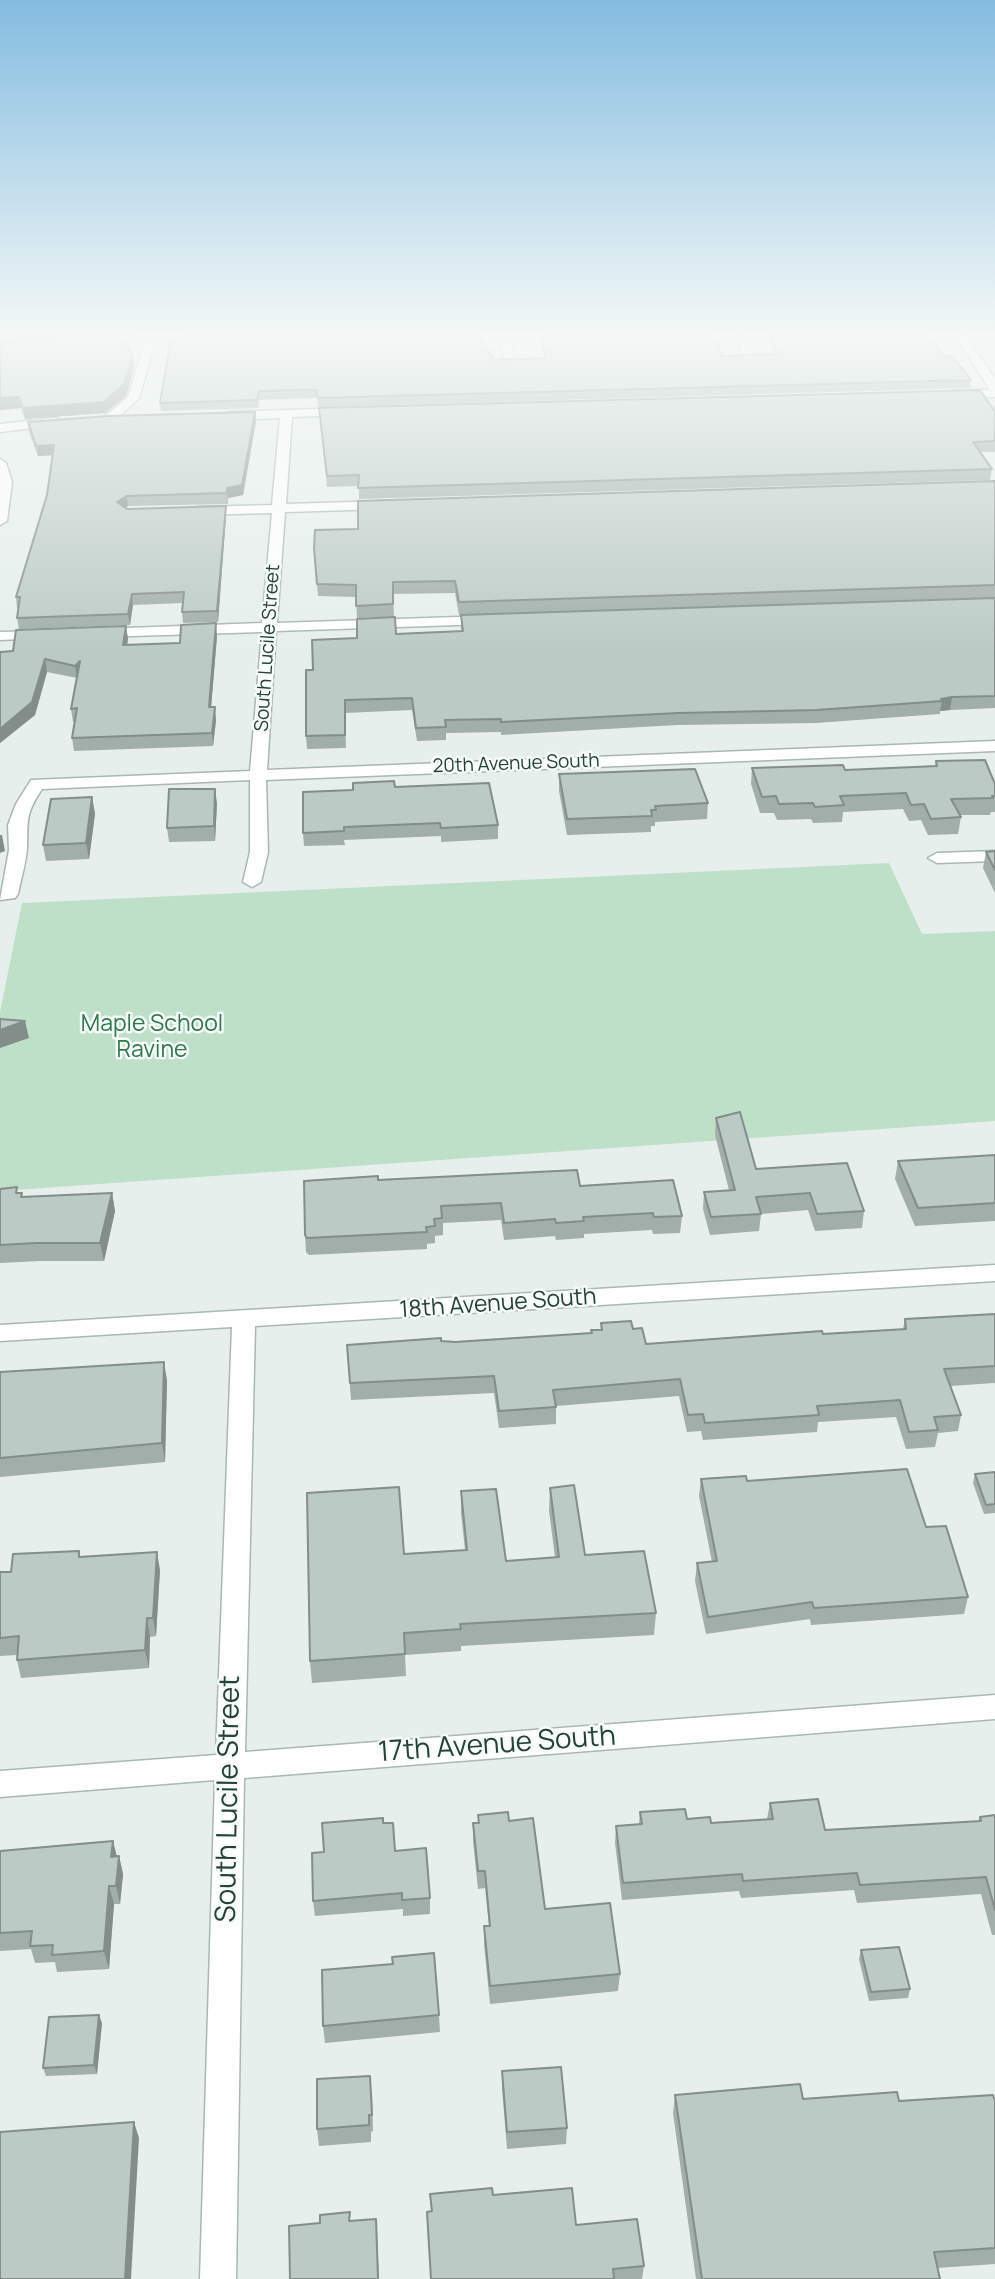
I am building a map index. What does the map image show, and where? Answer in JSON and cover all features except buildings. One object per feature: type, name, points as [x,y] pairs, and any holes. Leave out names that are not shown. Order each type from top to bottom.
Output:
[{"type":"street","name":"South Lucile Street","points":[[252,882],[260,852],[258,775],[284,441]]},
{"type":"street","points":[[0,463],[6,482],[0,521]]},
{"type":"street","points":[[183,512],[403,505]]},
{"type":"street","points":[[81,634],[507,619]]},
{"type":"street","points":[[0,636],[54,635]]},
{"type":"street","name":"20th Avenue South","points":[[0,895],[9,894],[18,850],[17,825],[24,804],[37,784],[995,746]]},
{"type":"street","points":[[937,858],[995,856]]},
{"type":"street","name":"18th Avenue South","points":[[0,1333],[995,1273]]},
{"type":"street","name":"South Lucile Street","points":[[218,2279],[244,1320]]},
{"type":"street","name":"17th Avenue South","points":[[0,1784],[995,1707]]},
{"type":"green space","name":"Maple School Ravine","points":[[889,863],[922,934],[995,931],[995,1121],[0,1191],[0,1012],[22,903]]}]
